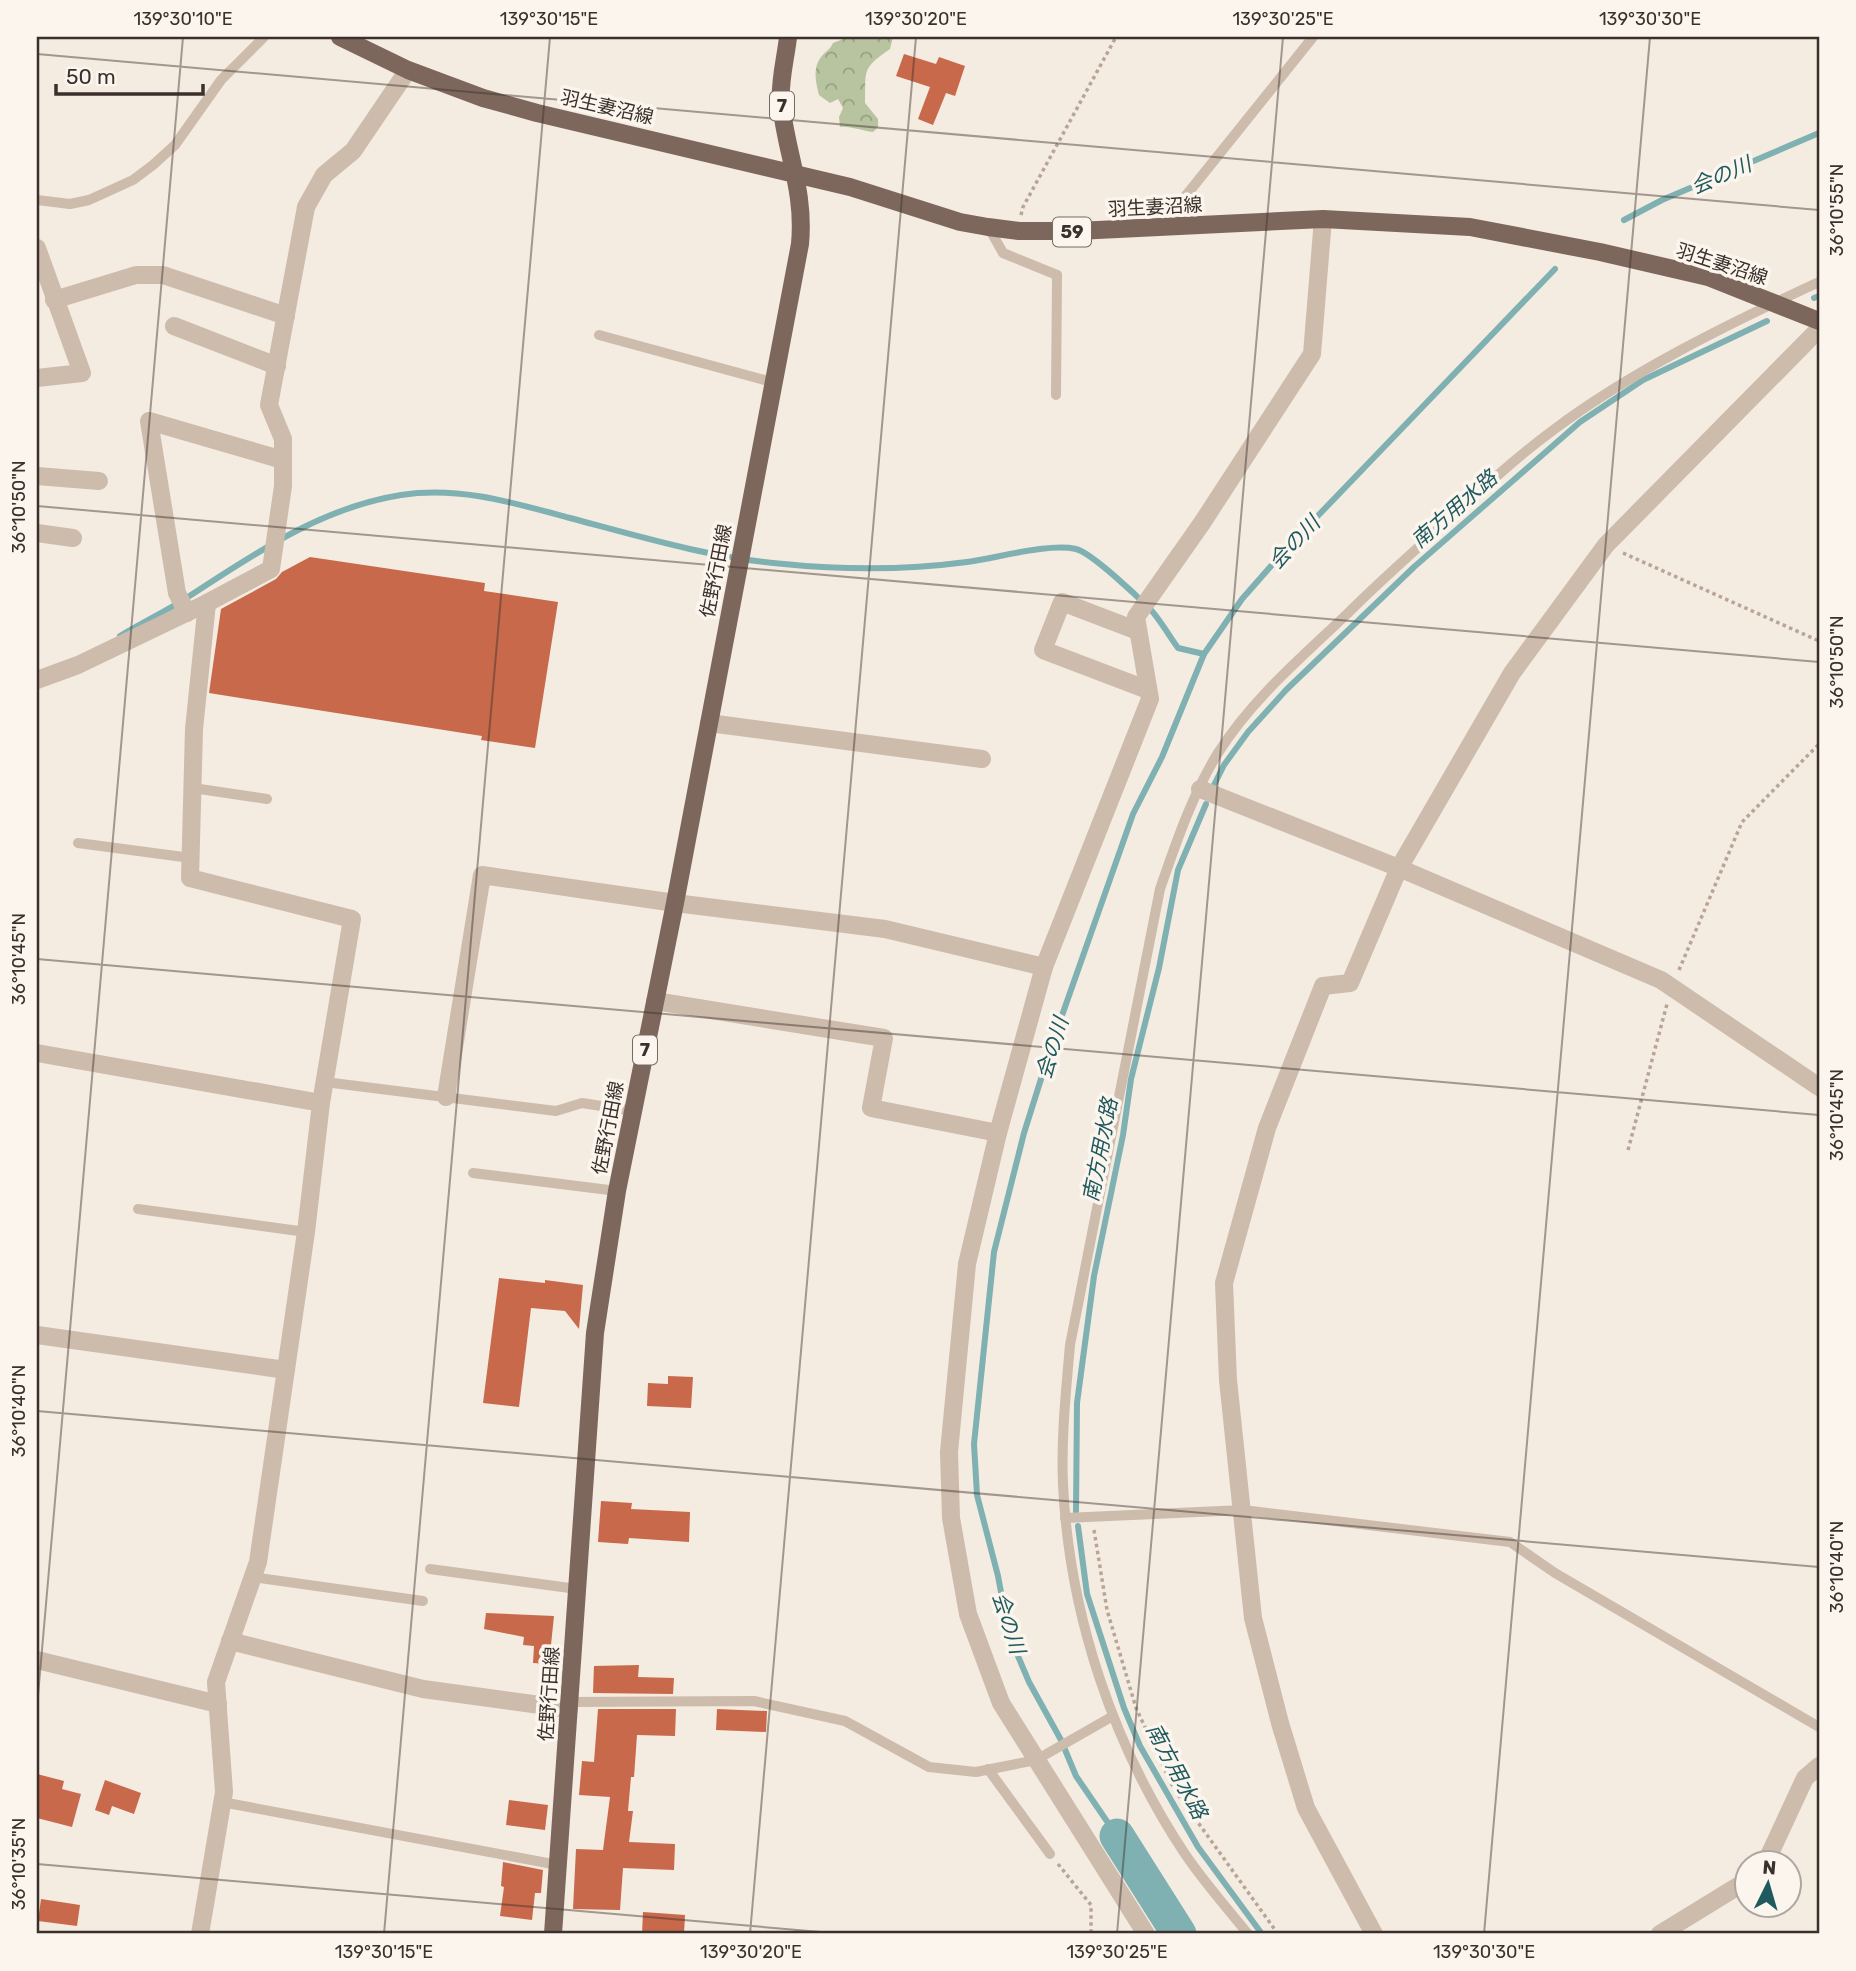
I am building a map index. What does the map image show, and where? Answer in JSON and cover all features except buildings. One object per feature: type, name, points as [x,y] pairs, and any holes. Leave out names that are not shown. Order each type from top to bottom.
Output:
[{"type":"main road","name":"7","points":[[788,37],[781,101],[795,175]]},
{"type":"main road","name":"羽生妻沼線","points":[[351,39],[408,70],[483,98],[850,187],[960,222],[1019,231],[1077,232],[1323,219],[1470,227],[1600,252],[1708,277],[1817,319]]},
{"type":"main road","name":"佐野行田線","points":[[553,1934],[595,1333],[617,1191],[675,903],[800,244],[802,220],[795,175]]},
{"type":"street","points":[[37,680],[78,665],[271,569],[283,486],[284,439],[269,405],[306,207],[324,175],[353,150],[408,70]]},
{"type":"street","points":[[1146,1934],[1001,1703],[968,1614],[951,1518],[949,1452],[967,1264],[998,1133],[1044,967],[1150,699],[1136,617],[1202,523],[1312,354],[1323,219]]},
{"type":"street","points":[[37,248],[82,373],[37,378]]},
{"type":"street","points":[[54,300],[136,275],[163,275],[286,316]]},
{"type":"street","points":[[1374,1934],[1306,1808],[1280,1723],[1253,1618],[1228,1380],[1224,1283],[1266,1128],[1322,986],[1350,983],[1399,867],[1511,673],[1606,545],[1817,319]]},
{"type":"street","points":[[174,326],[277,366]]},
{"type":"street","points":[[187,613],[177,593],[149,421],[283,460]]},
{"type":"street","points":[[37,476],[99,481]]},
{"type":"street","points":[[37,533],[72,538]]},
{"type":"street","points":[[1138,631],[1062,601],[1043,650],[1148,690]]},
{"type":"street","points":[[200,1934],[224,1792],[216,1682],[258,1562],[306,1232],[321,1103],[352,919],[190,878],[194,729],[207,603]]},
{"type":"street","points":[[709,723],[982,759]]},
{"type":"street","points":[[1200,789],[1399,867],[1661,980],[1819,1087]]},
{"type":"street","points":[[446,1097],[482,875],[675,903],[885,929],[1044,967]]},
{"type":"street","points":[[655,1001],[884,1038],[872,1108],[998,1133]]},
{"type":"street","points":[[37,1053],[321,1103]]},
{"type":"street","points":[[37,1335],[286,1370]]},
{"type":"street","points":[[230,1641],[423,1689],[569,1705]]},
{"type":"street","points":[[37,1660],[218,1703]]},
{"type":"street","points":[[1773,1848],[1805,1778],[1819,1766]]},
{"type":"street","points":[[1660,1934],[1734,1889]]},
{"type":"lane","points":[[37,200],[70,204],[100,196],[133,180],[175,145],[221,80],[264,37]]},
{"type":"lane","points":[[1176,228],[1175,211],[1180,203],[1312,37]]},
{"type":"lane","points":[[988,227],[1003,253],[1057,275],[1056,396]]},
{"type":"lane","points":[[1248,1934],[1186,1855],[1146,1788],[1113,1716],[1091,1651],[1076,1589],[1066,1518],[1063,1482],[1064,1413],[1070,1345],[1160,889],[1200,789],[1217,755],[1239,723],[1269,688],[1361,600],[1484,487],[1552,430],[1628,381],[1819,282]]},
{"type":"lane","points":[[599,335],[772,382]]},
{"type":"lane","points":[[193,788],[267,799]]},
{"type":"lane","points":[[78,843],[191,858]]},
{"type":"lane","points":[[325,1082],[556,1111],[582,1103],[633,1111]]},
{"type":"lane","points":[[472,1173],[617,1191]]},
{"type":"lane","points":[[138,1209],[306,1232]]},
{"type":"lane","points":[[1066,1518],[1242,1510],[1510,1542],[1555,1573],[1819,1727]]},
{"type":"lane","points":[[430,1569],[577,1589]]},
{"type":"lane","points":[[252,1577],[424,1601]]},
{"type":"lane","points":[[569,1705],[754,1701],[845,1721],[929,1767],[976,1772],[1036,1760],[1113,1716]]},
{"type":"lane","points":[[988,1769],[1050,1854]]},
{"type":"lane","points":[[222,1802],[558,1865]]},
{"type":"path","points":[[1019,231],[1023,207],[1116,37]]},
{"type":"path","points":[[1606,545],[1819,641]]},
{"type":"path","points":[[1628,1150],[1671,987],[1742,822],[1819,744]]},
{"type":"path","points":[[1092,1517],[1107,1610],[1136,1708],[1174,1789],[1278,1934]]},
{"type":"path","points":[[1050,1854],[1091,1905],[1091,1934]]},
{"type":"green space","points":[[848,37],[893,37],[890,49],[874,61],[867,71],[865,103],[878,119],[878,127],[873,132],[840,127],[839,117],[843,108],[838,99],[830,103],[819,95],[816,75],[819,60],[833,43]]},
{"type":"waterway","name":"会の川","points":[[1624,220],[1662,200],[1819,133]]},
{"type":"waterway","name":"会の川","points":[[1117,1836],[1076,1776],[1061,1740],[1029,1682],[1009,1635],[998,1576],[977,1495],[974,1444],[994,1252],[1024,1133],[1053,1041],[1133,814],[1162,757],[1204,654],[1242,599],[1286,549],[1555,269]]},
{"type":"waterway","name":"南方用水路","points":[[1814,298],[1819,296]]},
{"type":"waterway","name":"南方用水路","points":[[1214,785],[1224,765],[1248,732],[1286,690],[1414,567],[1580,422],[1643,380],[1767,321]]},
{"type":"waterway","points":[[120,636],[262,550],[315,522],[371,501],[401,495],[444,493],[466,494],[507,502],[703,552],[784,564],[899,568],[967,562],[1037,549],[1076,549],[1103,567],[1145,604],[1178,648],[1204,654]]},
{"type":"waterway","name":"南方用水路","points":[[1076,1511],[1077,1403],[1094,1276],[1123,1135],[1131,1079],[1159,968],[1178,870],[1206,804]]},
{"type":"waterway","name":"南方用水路","points":[[1078,1526],[1087,1594],[1124,1708],[1140,1746],[1198,1847],[1262,1934]]},
{"type":"waterway","name":"会の川","points":[[1117,1836],[1179,1934]]}]
